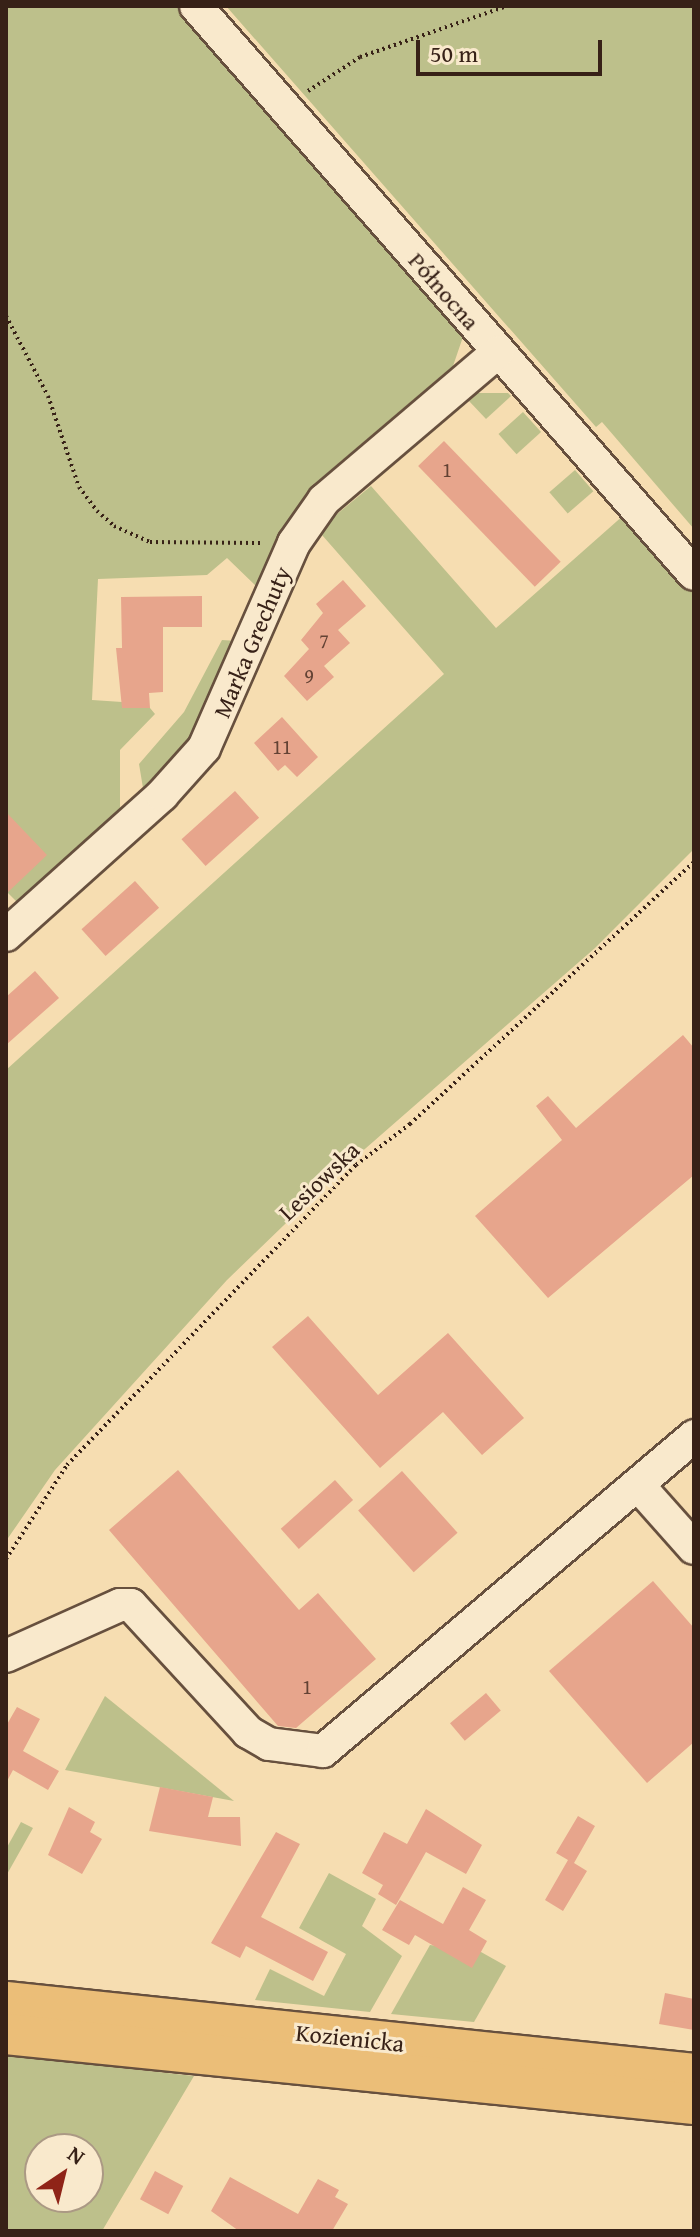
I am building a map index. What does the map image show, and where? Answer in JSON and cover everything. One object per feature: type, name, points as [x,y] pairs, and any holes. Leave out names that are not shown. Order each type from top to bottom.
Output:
[{"type":"main road","name":"Kozienicka","points":[[6,2002],[694,2074]]},
{"type":"main road","name":"Kozienicka","points":[[6,2034],[694,2104]]},
{"type":"street","name":"Północna","points":[[196,6],[694,574]]},
{"type":"street","name":"Marka Grechuty","points":[[6,935],[162,795],[204,748],[294,543],[347,476],[498,352]]},
{"type":"street","points":[[6,1656],[120,1605],[131,1605],[248,1732],[269,1744],[323,1751],[694,1436]]},
{"type":"street","points":[[638,1485],[694,1548]]},
{"type":"path","points":[[284,106],[360,57],[450,21],[507,6]]},
{"type":"path","points":[[6,316],[48,396],[79,487],[114,526],[150,542],[294,543]]},
{"type":"path","name":"Lesiowska","points":[[6,1559],[67,1465],[356,1165],[410,1124],[694,862]]},
{"type":"green space","points":[[6,6],[180,6],[465,331],[453,366],[312,486],[275,548],[258,588],[227,558],[207,575],[98,579],[92,700],[122,702],[123,708],[150,708],[155,714],[120,750],[120,809],[18,903],[6,891]]},
{"type":"green space","points":[[226,6],[694,6],[694,529],[602,422],[596,427]]},
{"type":"green space","points":[[477,393],[508,393],[511,396],[486,419],[469,401]]},
{"type":"green space","points":[[523,412],[541,432],[517,454],[498,434]]},
{"type":"green space","points":[[575,470],[593,491],[568,513],[549,492]]},
{"type":"green space","points":[[371,486],[496,628],[625,514],[694,593],[694,849],[595,948],[342,1169],[227,1280],[55,1470],[6,1541],[6,1070],[444,674],[322,535],[331,519]]},
{"type":"green space","points":[[222,640],[237,641],[192,740],[143,788],[139,764],[184,712]]},
{"type":"green space","points":[[105,1696],[142,1726],[234,1801],[65,1770]]},
{"type":"green space","points":[[21,1822],[33,1828],[6,1876],[6,1849]]},
{"type":"green space","points":[[329,1873],[376,1899],[362,1926],[402,1956],[370,2012],[255,2000],[270,1969],[324,1996],[346,1954],[299,1928]]},
{"type":"green space","points":[[430,1945],[481,1952],[506,1966],[474,2022],[391,2014]]},
{"type":"green space","points":[[6,2055],[194,2076],[102,2231],[6,2231]]},
{"type":"building","points":[[444,441],[561,562],[535,587],[418,466]]},
{"type":"building","points":[[343,580],[366,606],[338,630],[350,643],[324,666],[334,677],[307,701],[284,676],[309,649],[301,640],[323,613],[316,604]]},
{"type":"building","points":[[202,596],[202,627],[163,627],[163,692],[149,693],[150,708],[122,708],[116,648],[122,648],[121,597]]},
{"type":"building","points":[[282,717],[318,757],[297,777],[285,765],[278,771],[254,743]]},
{"type":"building","points":[[235,791],[259,818],[206,866],[181,839]]},
{"type":"building","points":[[6,812],[47,855],[6,894]]},
{"type":"building","points":[[135,881],[159,908],[106,956],[81,929]]},
{"type":"building","points":[[35,971],[59,998],[6,1045],[6,997]]},
{"type":"building","points":[[683,1035],[694,1048],[694,1175],[548,1298],[475,1216],[562,1140],[536,1106],[548,1096],[576,1128]]},
{"type":"building","points":[[308,1316],[378,1395],[448,1333],[524,1418],[482,1455],[443,1412],[380,1468],[272,1347]]},
{"type":"building","points":[[178,1470],[299,1610],[318,1593],[376,1659],[296,1728],[278,1726],[109,1530]]},
{"type":"building","points":[[402,1471],[458,1533],[414,1572],[358,1510]]},
{"type":"building","points":[[335,1480],[353,1500],[299,1549],[281,1529]]},
{"type":"building","points":[[653,1581],[694,1628],[694,1742],[647,1783],[549,1671]]},
{"type":"building","points":[[486,1693],[501,1711],[465,1741],[450,1723]]},
{"type":"building","points":[[17,1707],[40,1719],[23,1751],[59,1771],[48,1790],[13,1770],[6,1783],[6,1726]]},
{"type":"building","points":[[160,1787],[213,1797],[208,1817],[240,1817],[241,1846],[149,1831]]},
{"type":"building","points":[[69,1807],[95,1822],[90,1832],[102,1839],[82,1874],[48,1855]]},
{"type":"building","points":[[426,1809],[482,1845],[466,1874],[426,1852],[396,1905],[378,1894],[383,1885],[362,1873],[384,1832],[407,1844]]},
{"type":"building","points":[[578,1816],[595,1826],[574,1863],[587,1871],[563,1911],[545,1900],[568,1860],[556,1853]]},
{"type":"building","points":[[276,1832],[300,1844],[261,1917],[328,1952],[313,1981],[246,1946],[240,1958],[211,1943]]},
{"type":"building","points":[[463,1887],[486,1900],[469,1930],[487,1941],[472,1968],[415,1935],[409,1945],[382,1930],[400,1900],[443,1924]]},
{"type":"building","points":[[665,1993],[694,1999],[694,2030],[659,2024]]},
{"type":"building","points":[[155,2171],[183,2186],[168,2214],[140,2199]]},
{"type":"building","points":[[230,2177],[298,2214],[318,2179],[339,2190],[335,2197],[348,2204],[332,2231],[239,2231],[211,2211]]}]
